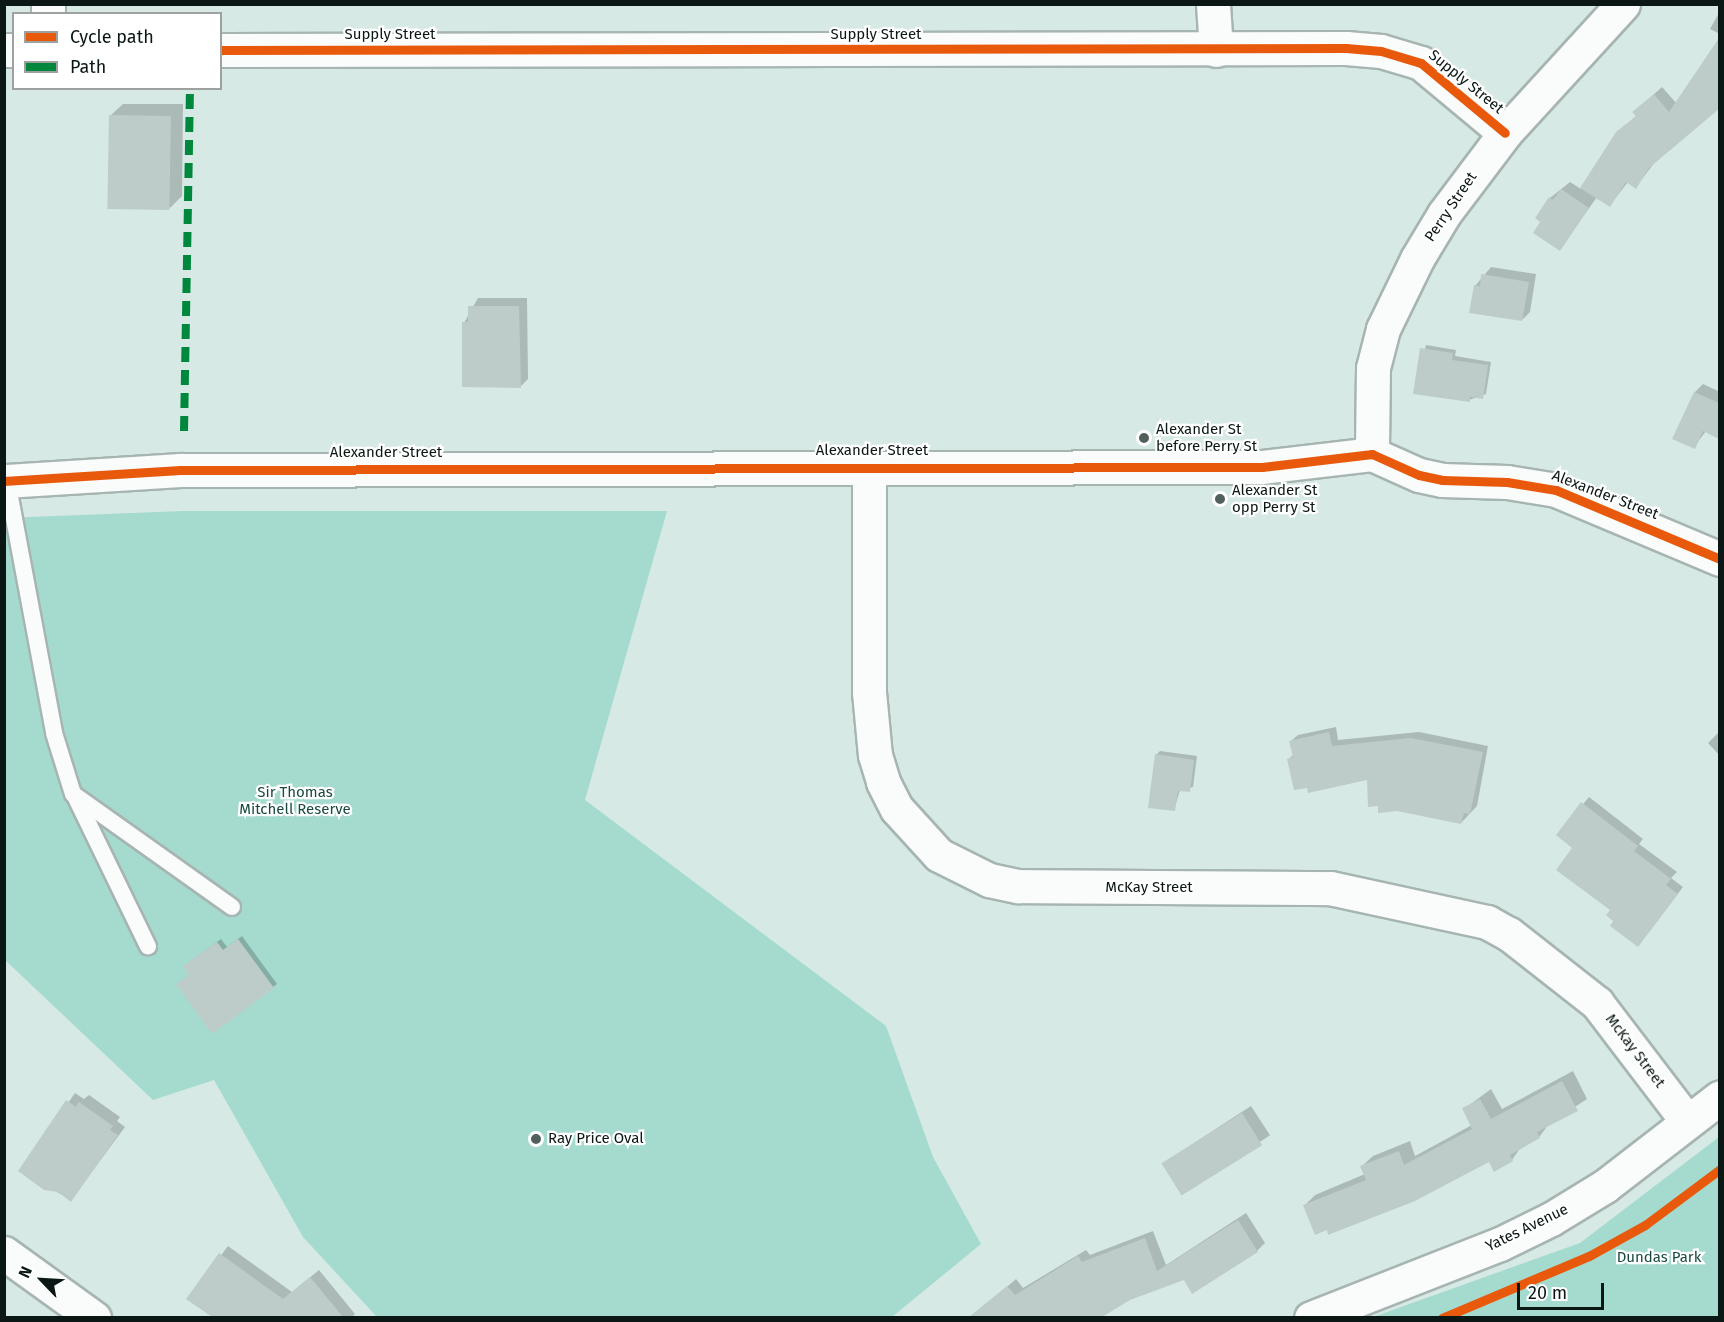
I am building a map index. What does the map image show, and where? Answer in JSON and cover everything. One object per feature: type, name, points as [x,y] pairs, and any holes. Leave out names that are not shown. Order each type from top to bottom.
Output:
[{"type":"street","points":[[1213,4],[1215,50]]},
{"type":"street","name":"Perry Street","points":[[1372,454],[1371,388],[1383,330],[1444,214],[1505,133],[1623,4]]},
{"type":"street","name":"Supply Street","points":[[222,50],[1346,48],[1391,54],[1421,63],[1505,133]]},
{"type":"street","name":"Alexander Street","points":[[6,481],[180,470],[869,465],[1262,467],[1372,454],[1419,475],[1442,480],[1507,482],[1556,490],[1719,559]]},
{"type":"street","name":"McKay Street","points":[[869,465],[869,692],[874,755],[883,782],[897,809],[939,855],[989,880],[1018,886],[1330,888],[1487,922],[1509,934],[1598,1003],[1687,1121]]},
{"type":"street","name":"Yates Avenue","points":[[1311,1317],[1500,1244],[1551,1219],[1605,1186],[1719,1096]]},
{"type":"street","points":[[4,1253],[94,1317]]},
{"type":"lane","points":[[6,481],[54,733],[73,794],[148,946]]},
{"type":"lane","points":[[73,794],[232,907]]},
{"type":"green space","name":"Sir Thomas Mitchell Reserve","points":[[183,511],[667,511],[585,800],[886,1026],[933,1157],[981,1244],[892,1317],[377,1317],[303,1237],[214,1080],[153,1100],[5,960],[4,518]]},
{"type":"green space","name":"Dundas Park","points":[[1719,1137],[1719,1317],[1373,1317],[1580,1243]]},
{"type":"building","points":[[1719,38],[1719,109],[1649,168],[1636,189],[1626,182],[1610,207],[1580,188],[1616,132],[1636,116],[1632,112],[1654,94],[1669,112]]},
{"type":"building","points":[[109,115],[171,116],[169,210],[107,209]]},
{"type":"building","points":[[1561,189],[1589,208],[1560,251],[1533,233],[1540,222],[1535,218],[1549,197],[1553,200]]},
{"type":"building","points":[[1481,274],[1529,282],[1522,321],[1469,313],[1474,285],[1480,286]]},
{"type":"building","points":[[468,306],[519,306],[521,388],[462,387],[462,322],[468,322]]},
{"type":"building","points":[[1420,348],[1453,353],[1452,360],[1488,365],[1483,399],[1470,397],[1470,402],[1413,394]]},
{"type":"building","points":[[1694,392],[1719,403],[1719,439],[1703,431],[1695,449],[1672,439]]},
{"type":"building","points":[[1329,732],[1332,746],[1411,738],[1483,752],[1470,814],[1464,813],[1461,824],[1397,811],[1378,813],[1378,806],[1368,807],[1367,780],[1308,793],[1307,788],[1294,790],[1287,759],[1293,757],[1289,741]]},
{"type":"building","points":[[1155,754],[1194,760],[1190,792],[1178,791],[1175,811],[1148,808]]},
{"type":"building","points":[[1581,802],[1638,846],[1634,851],[1671,879],[1666,885],[1678,894],[1638,947],[1610,926],[1613,921],[1606,915],[1610,910],[1556,870],[1572,848],[1556,835]]},
{"type":"building","points":[[238,939],[274,988],[212,1034],[176,984],[189,975],[183,966],[217,942],[223,950]]},
{"type":"building","points":[[1562,1081],[1578,1111],[1537,1132],[1540,1138],[1510,1155],[1513,1161],[1494,1172],[1489,1162],[1415,1201],[1328,1235],[1327,1230],[1315,1235],[1303,1205],[1366,1180],[1360,1166],[1399,1151],[1404,1165],[1472,1129],[1462,1108],[1480,1099],[1491,1119]]},
{"type":"building","points":[[66,1100],[76,1107],[79,1102],[113,1126],[110,1130],[118,1135],[71,1202],[58,1192],[44,1190],[18,1171]]},
{"type":"building","points":[[1242,1113],[1262,1145],[1182,1196],[1161,1163]]},
{"type":"building","points":[[1238,1220],[1258,1252],[1192,1294],[1184,1280],[1130,1300],[1102,1317],[969,1317],[1007,1286],[1015,1295],[1078,1256],[1082,1262],[1145,1238],[1157,1271]]},
{"type":"building","points":[[219,1253],[283,1299],[310,1277],[343,1317],[212,1317],[186,1299]]},
{"type":"marked path","points":[[184,431],[190,90]]},
{"type":"cycle path","points":[[222,50],[1346,48],[1381,51],[1421,63],[1505,133]]},
{"type":"cycle path","points":[[4,481],[180,470],[1262,467],[1372,454],[1419,475],[1442,480],[1507,482],[1556,490],[1720,559]]},
{"type":"cycle path","points":[[1442,1318],[1589,1256],[1645,1225],[1720,1169]]},
{"type":"place","name":"Alexander St before Perry St","points":[[1144,438]]},
{"type":"place","name":"Alexander St opp Perry St","points":[[1220,499]]},
{"type":"place","name":"Ray Price Oval","points":[[536,1139]]}]
